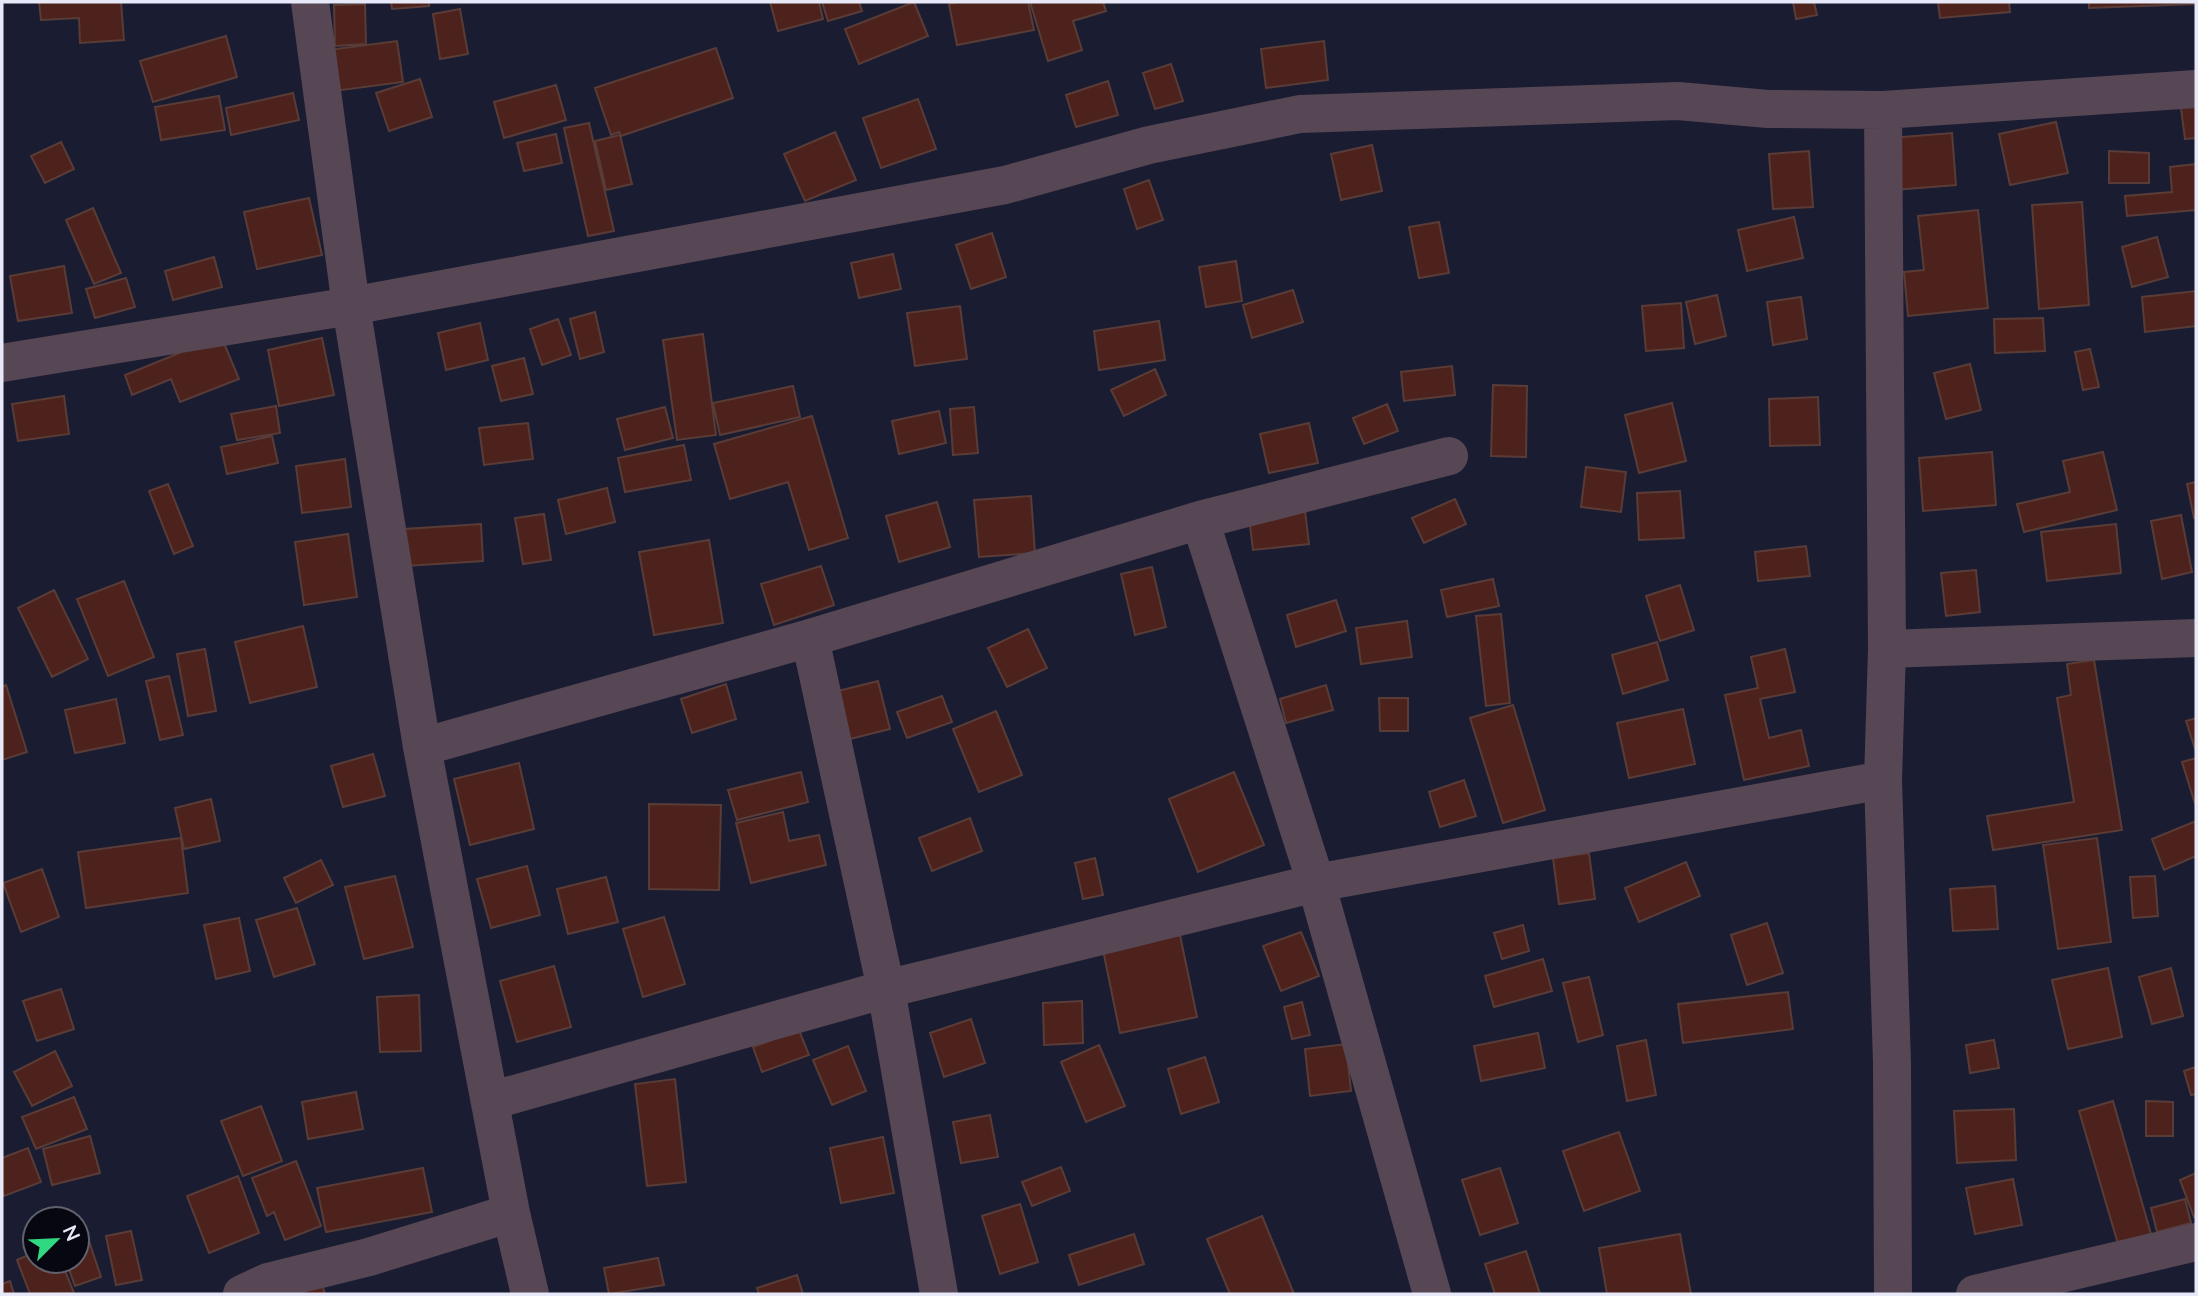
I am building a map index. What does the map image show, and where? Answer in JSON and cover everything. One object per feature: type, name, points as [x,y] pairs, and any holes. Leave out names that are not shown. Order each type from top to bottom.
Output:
[{"type":"street","points":[[310,2],[351,306],[422,747],[510,1213],[530,1294]]},
{"type":"street","points":[[2,363],[351,306],[1006,185],[1149,145],[1300,114],[1678,101],[1768,109],[1883,110],[2196,89]]},
{"type":"street","points":[[1883,110],[1887,649],[1884,780],[1892,1063],[1893,1294]]},
{"type":"street","points":[[422,747],[810,638],[1200,520],[1448,456]]},
{"type":"street","points":[[1200,520],[1316,883],[1432,1294]]},
{"type":"street","points":[[810,638],[886,989],[939,1294]]},
{"type":"street","points":[[1887,649],[2196,638]]},
{"type":"street","points":[[490,1101],[886,989],[1316,883],[1884,780]]},
{"type":"street","points":[[242,1294],[268,1282],[369,1257],[510,1213]]},
{"type":"street","points":[[1975,1294],[2196,1242]]},
{"type":"building","points":[[39,2],[121,2],[124,40],[80,43],[79,18],[41,20]]},
{"type":"building","points":[[391,2],[429,2],[429,6],[392,9]]},
{"type":"building","points":[[770,2],[819,2],[823,19],[778,31]]},
{"type":"building","points":[[822,2],[859,2],[862,11],[828,21]]},
{"type":"building","points":[[914,2],[928,36],[859,64],[845,29]]},
{"type":"building","points":[[1028,2],[1034,30],[957,45],[949,4]]},
{"type":"building","points":[[1030,2],[1103,2],[1106,11],[1073,21],[1082,50],[1048,61]]},
{"type":"building","points":[[1793,2],[1814,2],[1817,15],[1796,19]]},
{"type":"building","points":[[1938,2],[2009,2],[2010,12],[1940,18]]},
{"type":"building","points":[[2089,2],[2196,2],[2196,4],[2089,8]]},
{"type":"building","points":[[365,4],[366,44],[335,46],[334,5]]},
{"type":"building","points":[[460,9],[468,54],[440,59],[433,14]]},
{"type":"building","points":[[226,36],[237,77],[153,102],[140,61]]},
{"type":"building","points":[[397,41],[403,82],[334,91],[328,50]]},
{"type":"building","points":[[1324,41],[1328,80],[1266,88],[1261,49]]},
{"type":"building","points":[[716,48],[733,98],[621,136],[619,132],[611,135],[595,88]]},
{"type":"building","points":[[1171,64],[1183,101],[1155,109],[1143,73]]},
{"type":"building","points":[[420,79],[432,117],[389,131],[376,93]]},
{"type":"building","points":[[1108,81],[1118,115],[1076,127],[1066,95]]},
{"type":"building","points":[[556,85],[566,120],[504,138],[494,102]]},
{"type":"building","points":[[293,93],[299,120],[231,135],[226,108]]},
{"type":"building","points":[[219,96],[225,130],[161,140],[155,107]]},
{"type":"building","points":[[918,99],[936,149],[881,168],[863,118]]},
{"type":"building","points":[[2196,99],[2196,138],[2185,139],[2180,101]]},
{"type":"building","points":[[2056,122],[2068,173],[2010,185],[1999,134]]},
{"type":"building","points":[[589,123],[614,231],[588,236],[564,128]]},
{"type":"building","points":[[835,132],[856,180],[805,201],[784,154]]},
{"type":"building","points":[[1952,133],[1956,185],[1894,190],[1890,138]]},
{"type":"building","points":[[556,134],[562,163],[524,171],[517,143]]},
{"type":"building","points":[[620,135],[632,184],[606,190],[595,141]]},
{"type":"building","points":[[61,142],[74,169],[45,183],[31,156]]},
{"type":"building","points":[[1372,145],[1382,191],[1341,200],[1331,154]]},
{"type":"building","points":[[1809,151],[1813,207],[1773,209],[1769,154]]},
{"type":"building","points":[[2109,151],[2149,153],[2149,183],[2109,183]]},
{"type":"building","points":[[2196,164],[2196,210],[2127,216],[2125,196],[2172,192],[2170,167]]},
{"type":"building","points":[[1149,180],[1163,220],[1137,229],[1124,189]]},
{"type":"building","points":[[309,198],[322,255],[257,269],[244,212]]},
{"type":"building","points":[[2082,202],[2089,305],[2039,309],[2032,205]]},
{"type":"building","points":[[93,208],[121,273],[94,284],[66,220]]},
{"type":"building","points":[[1978,210],[1988,308],[1908,316],[1904,272],[1924,270],[1918,216]]},
{"type":"building","points":[[1794,217],[1803,258],[1747,271],[1738,230]]},
{"type":"building","points":[[1439,222],[1449,273],[1419,278],[1409,227]]},
{"type":"building","points":[[992,233],[1006,277],[971,289],[956,245]]},
{"type":"building","points":[[2157,237],[2168,277],[2132,287],[2122,247]]},
{"type":"building","points":[[893,254],[901,289],[859,298],[851,263]]},
{"type":"building","points":[[214,257],[222,287],[173,300],[165,271]]},
{"type":"building","points":[[1236,261],[1242,301],[1206,307],[1199,267]]},
{"type":"building","points":[[64,266],[72,313],[18,321],[10,276]]},
{"type":"building","points":[[126,278],[135,307],[95,318],[86,289]]},
{"type":"building","points":[[1293,290],[1303,322],[1252,338],[1243,305]]},
{"type":"building","points":[[2196,291],[2196,326],[2145,332],[2142,297]]},
{"type":"building","points":[[1717,295],[1726,336],[1695,344],[1686,302]]},
{"type":"building","points":[[1801,297],[1807,339],[1773,345],[1767,302]]},
{"type":"building","points":[[1681,303],[1684,348],[1646,351],[1642,306]]},
{"type":"building","points":[[960,306],[967,359],[915,366],[907,313]]},
{"type":"building","points":[[595,312],[604,352],[580,359],[570,319]]},
{"type":"building","points":[[2043,318],[2045,351],[1995,353],[1994,319]]},
{"type":"building","points":[[558,319],[571,355],[542,365],[530,329]]},
{"type":"building","points":[[1159,321],[1165,360],[1099,370],[1094,331]]},
{"type":"building","points":[[480,323],[488,360],[446,370],[438,333]]},
{"type":"building","points":[[703,334],[716,435],[677,440],[663,340]]},
{"type":"building","points":[[221,336],[239,379],[180,402],[171,379],[132,395],[125,375]]},
{"type":"building","points":[[322,338],[334,395],[279,406],[268,350]]},
{"type":"building","points":[[2090,349],[2099,387],[2083,390],[2075,352]]},
{"type":"building","points":[[524,358],[533,394],[501,401],[492,366]]},
{"type":"building","points":[[1970,364],[1981,410],[1946,419],[1934,373]]},
{"type":"building","points":[[1452,366],[1455,395],[1404,401],[1401,372]]},
{"type":"building","points":[[1155,369],[1166,395],[1124,416],[1111,390]]},
{"type":"building","points":[[1493,385],[1527,386],[1526,457],[1491,456]]},
{"type":"building","points":[[793,386],[800,417],[720,435],[713,403]]},
{"type":"building","points":[[64,396],[69,434],[18,441],[12,404]]},
{"type":"building","points":[[1818,397],[1820,445],[1770,446],[1769,399]]},
{"type":"building","points":[[1672,403],[1686,461],[1639,473],[1625,415]]},
{"type":"building","points":[[1387,404],[1398,431],[1364,444],[1353,418]]},
{"type":"building","points":[[276,406],[280,433],[237,440],[231,414]]},
{"type":"building","points":[[665,407],[673,438],[625,450],[617,419]]},
{"type":"building","points":[[974,407],[978,453],[953,455],[950,409]]},
{"type":"building","points":[[939,411],[946,443],[899,454],[892,421]]},
{"type":"building","points":[[812,416],[848,538],[809,550],[788,482],[730,499],[714,444]]},
{"type":"building","points":[[528,423],[533,459],[484,465],[479,428]]},
{"type":"building","points":[[1309,423],[1318,463],[1269,473],[1260,434]]},
{"type":"building","points":[[272,436],[278,463],[227,474],[221,447]]},
{"type":"building","points":[[684,445],[691,480],[625,492],[618,458]]},
{"type":"building","points":[[1992,452],[1996,505],[1923,511],[1919,458]]},
{"type":"building","points":[[2103,452],[2117,510],[2024,532],[2017,504],[2070,492],[2063,461]]},
{"type":"building","points":[[345,459],[351,507],[302,513],[296,466]]},
{"type":"building","points":[[1586,467],[1626,472],[1621,512],[1581,507]]},
{"type":"building","points":[[2196,482],[2196,517],[2194,518],[2187,484]]},
{"type":"building","points":[[168,484],[193,546],[174,554],[149,491]]},
{"type":"building","points":[[607,488],[615,522],[566,534],[558,500]]},
{"type":"building","points":[[1680,491],[1684,538],[1639,540],[1637,493]]},
{"type":"building","points":[[1031,496],[1035,553],[979,557],[974,500]]},
{"type":"building","points":[[1455,499],[1466,524],[1424,543],[1412,518]]},
{"type":"building","points":[[937,502],[950,547],[899,562],[886,516]]},
{"type":"building","points":[[1305,511],[1309,544],[1253,550],[1249,517]]},
{"type":"building","points":[[544,514],[551,560],[523,564],[515,518]]},
{"type":"building","points":[[2181,515],[2192,572],[2162,579],[2151,521]]},
{"type":"building","points":[[481,524],[483,561],[406,566],[404,529]]},
{"type":"building","points":[[2116,524],[2121,573],[2047,581],[2041,532]]},
{"type":"building","points":[[348,534],[357,597],[304,605],[295,542]]},
{"type":"building","points":[[709,540],[723,623],[654,635],[639,552]]},
{"type":"building","points":[[1806,546],[1810,576],[1758,581],[1755,552]]},
{"type":"building","points":[[821,566],[834,605],[774,625],[761,584]]},
{"type":"building","points":[[1152,567],[1166,627],[1135,635],[1121,574]]},
{"type":"building","points":[[1976,570],[1980,612],[1946,616],[1941,573]]},
{"type":"building","points":[[1493,579],[1499,606],[1447,617],[1441,590]]},
{"type":"building","points":[[124,581],[154,657],[108,676],[77,599]]},
{"type":"building","points":[[1680,585],[1694,630],[1660,641],[1646,596]]},
{"type":"building","points":[[54,590],[88,659],[52,677],[18,608]]},
{"type":"building","points":[[1336,600],[1346,631],[1296,647],[1287,615]]},
{"type":"building","points":[[1501,614],[1510,703],[1486,706],[1476,616]]},
{"type":"building","points":[[1407,621],[1412,657],[1361,664],[1356,628]]},
{"type":"building","points":[[303,626],[317,687],[250,703],[235,642]]},
{"type":"building","points":[[1028,629],[1047,668],[1007,687],[988,648]]},
{"type":"building","points":[[1657,642],[1668,680],[1623,694],[1612,655]]},
{"type":"building","points":[[205,649],[216,711],[188,716],[177,654]]},
{"type":"building","points":[[1785,649],[1795,692],[1760,699],[1769,738],[1801,730],[1809,766],[1744,780],[1725,695],[1758,688],[1751,657]]},
{"type":"building","points":[[2094,660],[2122,830],[1993,850],[1987,816],[2074,802],[2057,698],[2071,695],[2067,664]]},
{"type":"building","points":[[169,676],[183,735],[160,740],[146,681]]},
{"type":"building","points":[[878,681],[890,729],[850,739],[838,691]]},
{"type":"building","points":[[726,684],[736,719],[692,733],[681,699]]},
{"type":"building","points":[[6,685],[27,752],[2,760],[2,687]]},
{"type":"building","points":[[1326,685],[1333,710],[1286,723],[1280,699]]},
{"type":"building","points":[[942,696],[952,722],[907,738],[897,712]]},
{"type":"building","points":[[1379,698],[1408,698],[1408,731],[1380,731]]},
{"type":"building","points":[[116,699],[125,743],[75,753],[65,710]]},
{"type":"building","points":[[1513,705],[1545,810],[1503,823],[1470,718]]},
{"type":"building","points":[[1683,709],[1695,764],[1629,778],[1617,723]]},
{"type":"building","points":[[996,711],[1022,775],[979,792],[953,729]]},
{"type":"building","points":[[2196,718],[2196,752],[2186,721]]},
{"type":"building","points":[[373,754],[385,796],[343,807],[331,766]]},
{"type":"building","points":[[2196,758],[2196,807],[2182,762]]},
{"type":"building","points":[[519,763],[534,829],[470,845],[454,779]]},
{"type":"building","points":[[801,772],[808,802],[737,820],[728,790]]},
{"type":"building","points":[[1234,772],[1264,845],[1198,872],[1169,799]]},
{"type":"building","points":[[1464,780],[1476,816],[1440,827],[1429,792]]},
{"type":"building","points":[[211,799],[220,841],[184,849],[175,808]]},
{"type":"building","points":[[649,804],[721,805],[719,890],[649,889]]},
{"type":"building","points":[[783,812],[789,841],[819,835],[826,865],[751,883],[736,823]]},
{"type":"building","points":[[970,818],[982,851],[932,871],[919,838]]},
{"type":"building","points":[[2196,821],[2196,856],[2164,870],[2152,839]]},
{"type":"building","points":[[181,838],[188,893],[86,908],[78,852]]},
{"type":"building","points":[[2097,838],[2111,942],[2058,949],[2043,845]]},
{"type":"building","points":[[1589,853],[1595,899],[1559,904],[1553,858]]},
{"type":"building","points":[[1095,858],[1103,895],[1083,899],[1075,863]]},
{"type":"building","points":[[321,860],[333,885],[296,903],[284,878]]},
{"type":"building","points":[[1686,862],[1700,896],[1639,922],[1625,888]]},
{"type":"building","points":[[527,866],[540,915],[491,928],[477,879]]},
{"type":"building","points":[[42,869],[59,917],[21,932],[3,883]]},
{"type":"building","points":[[395,876],[413,947],[364,959],[345,887]]},
{"type":"building","points":[[2155,876],[2158,916],[2133,918],[2130,877]]},
{"type":"building","points":[[606,877],[618,922],[568,934],[557,889]]},
{"type":"building","points":[[1995,886],[1998,929],[1953,931],[1950,889]]},
{"type":"building","points":[[297,908],[315,964],[274,977],[256,920]]},
{"type":"building","points":[[664,917],[685,984],[643,997],[623,929]]},
{"type":"building","points":[[239,918],[250,971],[216,979],[204,925]]},
{"type":"building","points":[[1767,923],[1783,973],[1747,985],[1731,935]]},
{"type":"building","points":[[1523,925],[1529,951],[1502,959],[1494,933]]},
{"type":"building","points":[[1301,932],[1319,976],[1281,991],[1263,946]]},
{"type":"building","points":[[1180,935],[1197,1017],[1120,1033],[1103,950]]},
{"type":"building","points":[[1543,959],[1552,991],[1494,1007],[1485,976]]},
{"type":"building","points":[[554,966],[571,1027],[517,1042],[500,981]]},
{"type":"building","points":[[2108,968],[2122,1037],[2068,1049],[2052,980]]},
{"type":"building","points":[[2171,968],[2183,1016],[2152,1024],[2139,977]]},
{"type":"building","points":[[1589,977],[1603,1035],[1578,1042],[1563,983]]},
{"type":"building","points":[[61,989],[74,1029],[37,1041],[23,1001]]},
{"type":"building","points":[[1788,992],[1793,1029],[1683,1043],[1678,1004]]},
{"type":"building","points":[[419,995],[421,1051],[380,1052],[377,997]]},
{"type":"building","points":[[1082,1001],[1083,1043],[1044,1045],[1043,1003]]},
{"type":"building","points":[[1302,1002],[1310,1035],[1292,1039],[1284,1007]]},
{"type":"building","points":[[971,1019],[985,1063],[944,1077],[930,1033]]},
{"type":"building","points":[[799,1030],[809,1055],[762,1072],[753,1047]]},
{"type":"building","points":[[1538,1033],[1545,1068],[1481,1081],[1474,1046]]},
{"type":"building","points":[[1646,1040],[1656,1095],[1627,1101],[1617,1046]]},
{"type":"building","points":[[1994,1040],[1999,1068],[1970,1073],[1966,1045]]},
{"type":"building","points":[[1346,1044],[1351,1091],[1310,1096],[1305,1049]]},
{"type":"building","points":[[1099,1045],[1125,1106],[1086,1122],[1061,1062]]},
{"type":"building","points":[[848,1046],[866,1091],[832,1105],[813,1060]]},
{"type":"building","points":[[55,1051],[72,1086],[32,1106],[14,1072]]},
{"type":"building","points":[[1205,1057],[1219,1102],[1181,1114],[1168,1069]]},
{"type":"building","points":[[2196,1067],[2196,1094],[2191,1095],[2184,1071]]},
{"type":"building","points":[[675,1079],[686,1182],[647,1186],[635,1084]]},
{"type":"building","points":[[356,1092],[363,1129],[308,1139],[302,1102]]},
{"type":"building","points":[[74,1097],[87,1129],[36,1149],[22,1117]]},
{"type":"building","points":[[2113,1101],[2151,1234],[2118,1244],[2079,1111]]},
{"type":"building","points":[[2146,1101],[2173,1102],[2173,1136],[2146,1136]]},
{"type":"building","points":[[261,1106],[282,1161],[243,1176],[221,1121]]},
{"type":"building","points":[[2014,1109],[2016,1160],[1957,1163],[1954,1111]]},
{"type":"building","points":[[990,1115],[998,1157],[961,1163],[953,1122]]},
{"type":"building","points":[[1619,1132],[1640,1191],[1584,1211],[1563,1151]]},
{"type":"building","points":[[90,1136],[100,1173],[52,1185],[43,1149]]},
{"type":"building","points":[[883,1137],[894,1193],[841,1203],[830,1148]]},
{"type":"building","points":[[28,1148],[41,1182],[4,1196],[2,1158]]},
{"type":"building","points":[[296,1161],[321,1226],[285,1240],[274,1212],[267,1216],[252,1178]]},
{"type":"building","points":[[1061,1167],[1070,1191],[1032,1206],[1022,1182]]},
{"type":"building","points":[[423,1168],[432,1212],[326,1232],[317,1188]]},
{"type":"building","points":[[1500,1168],[1518,1223],[1480,1235],[1462,1180]]},
{"type":"building","points":[[2196,1173],[2196,1216],[2194,1217],[2180,1180]]},
{"type":"building","points":[[238,1176],[259,1233],[209,1253],[187,1196]]},
{"type":"building","points":[[2013,1179],[2022,1225],[1975,1234],[1966,1188]]},
{"type":"building","points":[[2185,1199],[2191,1223],[2157,1232],[2151,1208]]},
{"type":"building","points":[[1020,1204],[1038,1262],[1000,1274],[982,1216]]},
{"type":"building","points":[[1262,1216],[1294,1294],[1230,1294],[1207,1239]]},
{"type":"building","points":[[131,1231],[142,1280],[116,1285],[106,1236]]},
{"type":"building","points":[[1134,1234],[1144,1264],[1079,1285],[1069,1255]]},
{"type":"building","points":[[1680,1234],[1691,1294],[1607,1294],[1599,1248]]},
{"type":"building","points":[[91,1247],[101,1277],[75,1286],[71,1275],[91,1275]]},
{"type":"building","points":[[1526,1251],[1540,1294],[1495,1294],[1485,1264]]},
{"type":"building","points":[[658,1258],[664,1285],[609,1294],[604,1268]]},
{"type":"building","points":[[23,1275],[67,1275],[74,1293],[30,1294]]},
{"type":"building","points":[[797,1275],[803,1294],[759,1294],[757,1288]]},
{"type":"building","points":[[10,1281],[14,1294],[2,1294],[2,1284]]},
{"type":"building","points":[[321,1282],[325,1294],[283,1294]]}]
